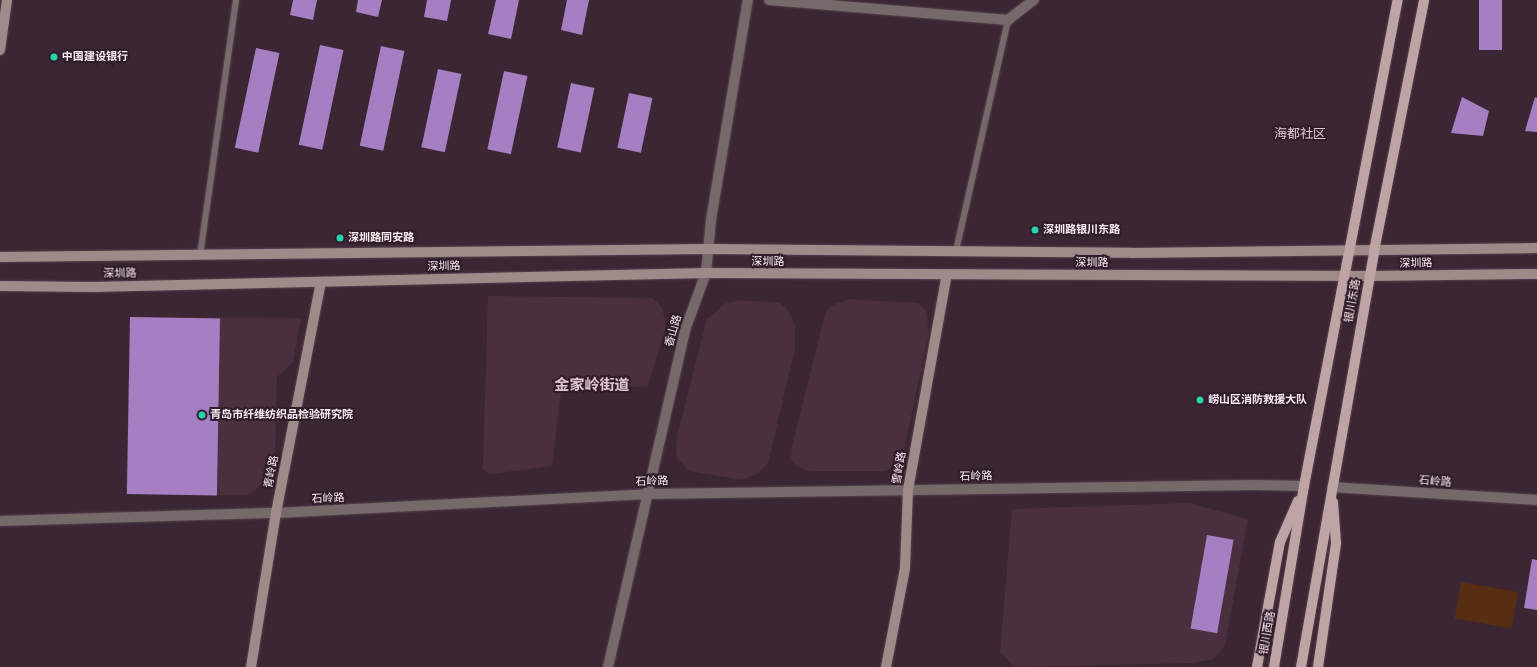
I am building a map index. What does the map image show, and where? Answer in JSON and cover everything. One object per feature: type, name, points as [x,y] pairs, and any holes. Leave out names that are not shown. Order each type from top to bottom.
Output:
[{"type":"main road","points":[[0,50],[7,0]]},
{"type":"main road","name":"银川东路","points":[[1285,604],[1304,486],[1398,0]]},
{"type":"main road","name":"银川东路","points":[[1301,667],[1310,607],[1374,251],[1424,0]]},
{"type":"main road","name":"深圳路","points":[[0,257],[200,256],[708,249],[1349,252],[1537,248]]},
{"type":"main road","name":"深圳路","points":[[0,286],[321,282],[706,273],[1344,276],[1537,274]]},
{"type":"main road","name":"雪岭路","points":[[886,667],[905,568],[908,490],[947,274]]},
{"type":"main road","name":"青岭路","points":[[251,667],[276,513],[321,282]]},
{"type":"main road","points":[[1257,667],[1280,542],[1304,486]]},
{"type":"main road","points":[[1318,667],[1336,543],[1332,486]]},
{"type":"main road","name":"银川西路","points":[[1274,667],[1285,604]]},
{"type":"street","name":"香山路","points":[[608,667],[649,494],[685,330],[706,273],[708,249],[748,0]]},
{"type":"street","points":[[769,0],[1008,20],[1034,0]]},
{"type":"street","name":"石岭路","points":[[0,521],[276,513],[649,494],[1304,486]]},
{"type":"street","name":"石岭路","points":[[1332,486],[1537,500]]},
{"type":"lane","points":[[200,256],[236,0]]},
{"type":"lane","points":[[956,251],[1008,20]]},
{"type":"shaded area","points":[[488,296],[652,298],[661,306],[665,318],[665,330],[648,386],[561,392],[552,466],[491,474],[486,472],[483,469],[483,463]]},
{"type":"shaded area","points":[[849,299],[918,303],[926,310],[929,333],[903,454],[896,465],[885,471],[810,471],[797,467],[791,459],[792,446],[825,314],[830,306]]},
{"type":"shaded area","points":[[741,300],[780,303],[788,310],[795,325],[795,349],[768,463],[759,473],[742,480],[689,471],[676,457],[677,436],[707,319],[726,303]]},
{"type":"shaded area","name":"青岛市纤维纺织品检验研究院","points":[[130,317],[301,318],[293,362],[277,377],[275,454],[268,478],[255,490],[246,495],[126,494]]},
{"type":"shaded area","points":[[1189,503],[1248,519],[1225,645],[1214,659],[1194,663],[1014,667],[1000,652],[1012,509]]},
{"type":"shaded area","points":[[1461,582],[1518,592],[1512,629],[1455,618]]},
{"type":"building","points":[[293,0],[317,0],[313,20],[290,15]]},
{"type":"building","points":[[358,0],[382,0],[378,17],[356,12]]},
{"type":"building","points":[[427,0],[451,0],[447,21],[424,17]]},
{"type":"building","points":[[496,0],[519,0],[511,39],[488,34]]},
{"type":"building","points":[[567,0],[589,0],[582,35],[561,30]]},
{"type":"building","points":[[1479,0],[1502,0],[1502,50],[1479,50]]},
{"type":"building","points":[[320,45],[343,50],[322,150],[299,145]]},
{"type":"building","points":[[381,46],[404,51],[383,151],[360,146]]},
{"type":"building","points":[[256,48],[279,53],[258,153],[235,148]]},
{"type":"building","points":[[438,69],[461,74],[445,152],[421,147]]},
{"type":"building","points":[[504,71],[527,76],[511,154],[487,149]]},
{"type":"building","points":[[571,83],[594,88],[581,153],[557,148]]},
{"type":"building","points":[[629,93],[652,98],[641,153],[617,148]]},
{"type":"building","points":[[1462,97],[1489,111],[1483,136],[1451,133]]},
{"type":"building","points":[[1535,97],[1537,98],[1537,132],[1525,131]]},
{"type":"building","name":"青岛市纤维纺织品检验研究院","points":[[130,317],[220,319],[217,496],[127,494]]},
{"type":"building","points":[[1207,535],[1234,540],[1217,633],[1191,629]]},
{"type":"building","points":[[1532,559],[1537,560],[1537,610],[1524,608]]},
{"type":"place","name":"中国建设银行","points":[[54,57]]},
{"type":"place","name":"深圳路银川东路","points":[[1035,230]]},
{"type":"place","name":"深圳路同安路","points":[[340,238]]},
{"type":"place","name":"崂山区消防救援大队","points":[[1200,400]]},
{"type":"place","name":"青岛市纤维纺织品检验研究院","points":[[202,415]]},
{"type":"district","name":"海都社区","points":[[1300,134]]},
{"type":"district","name":"金家岭街道","points":[[592,386]]}]
